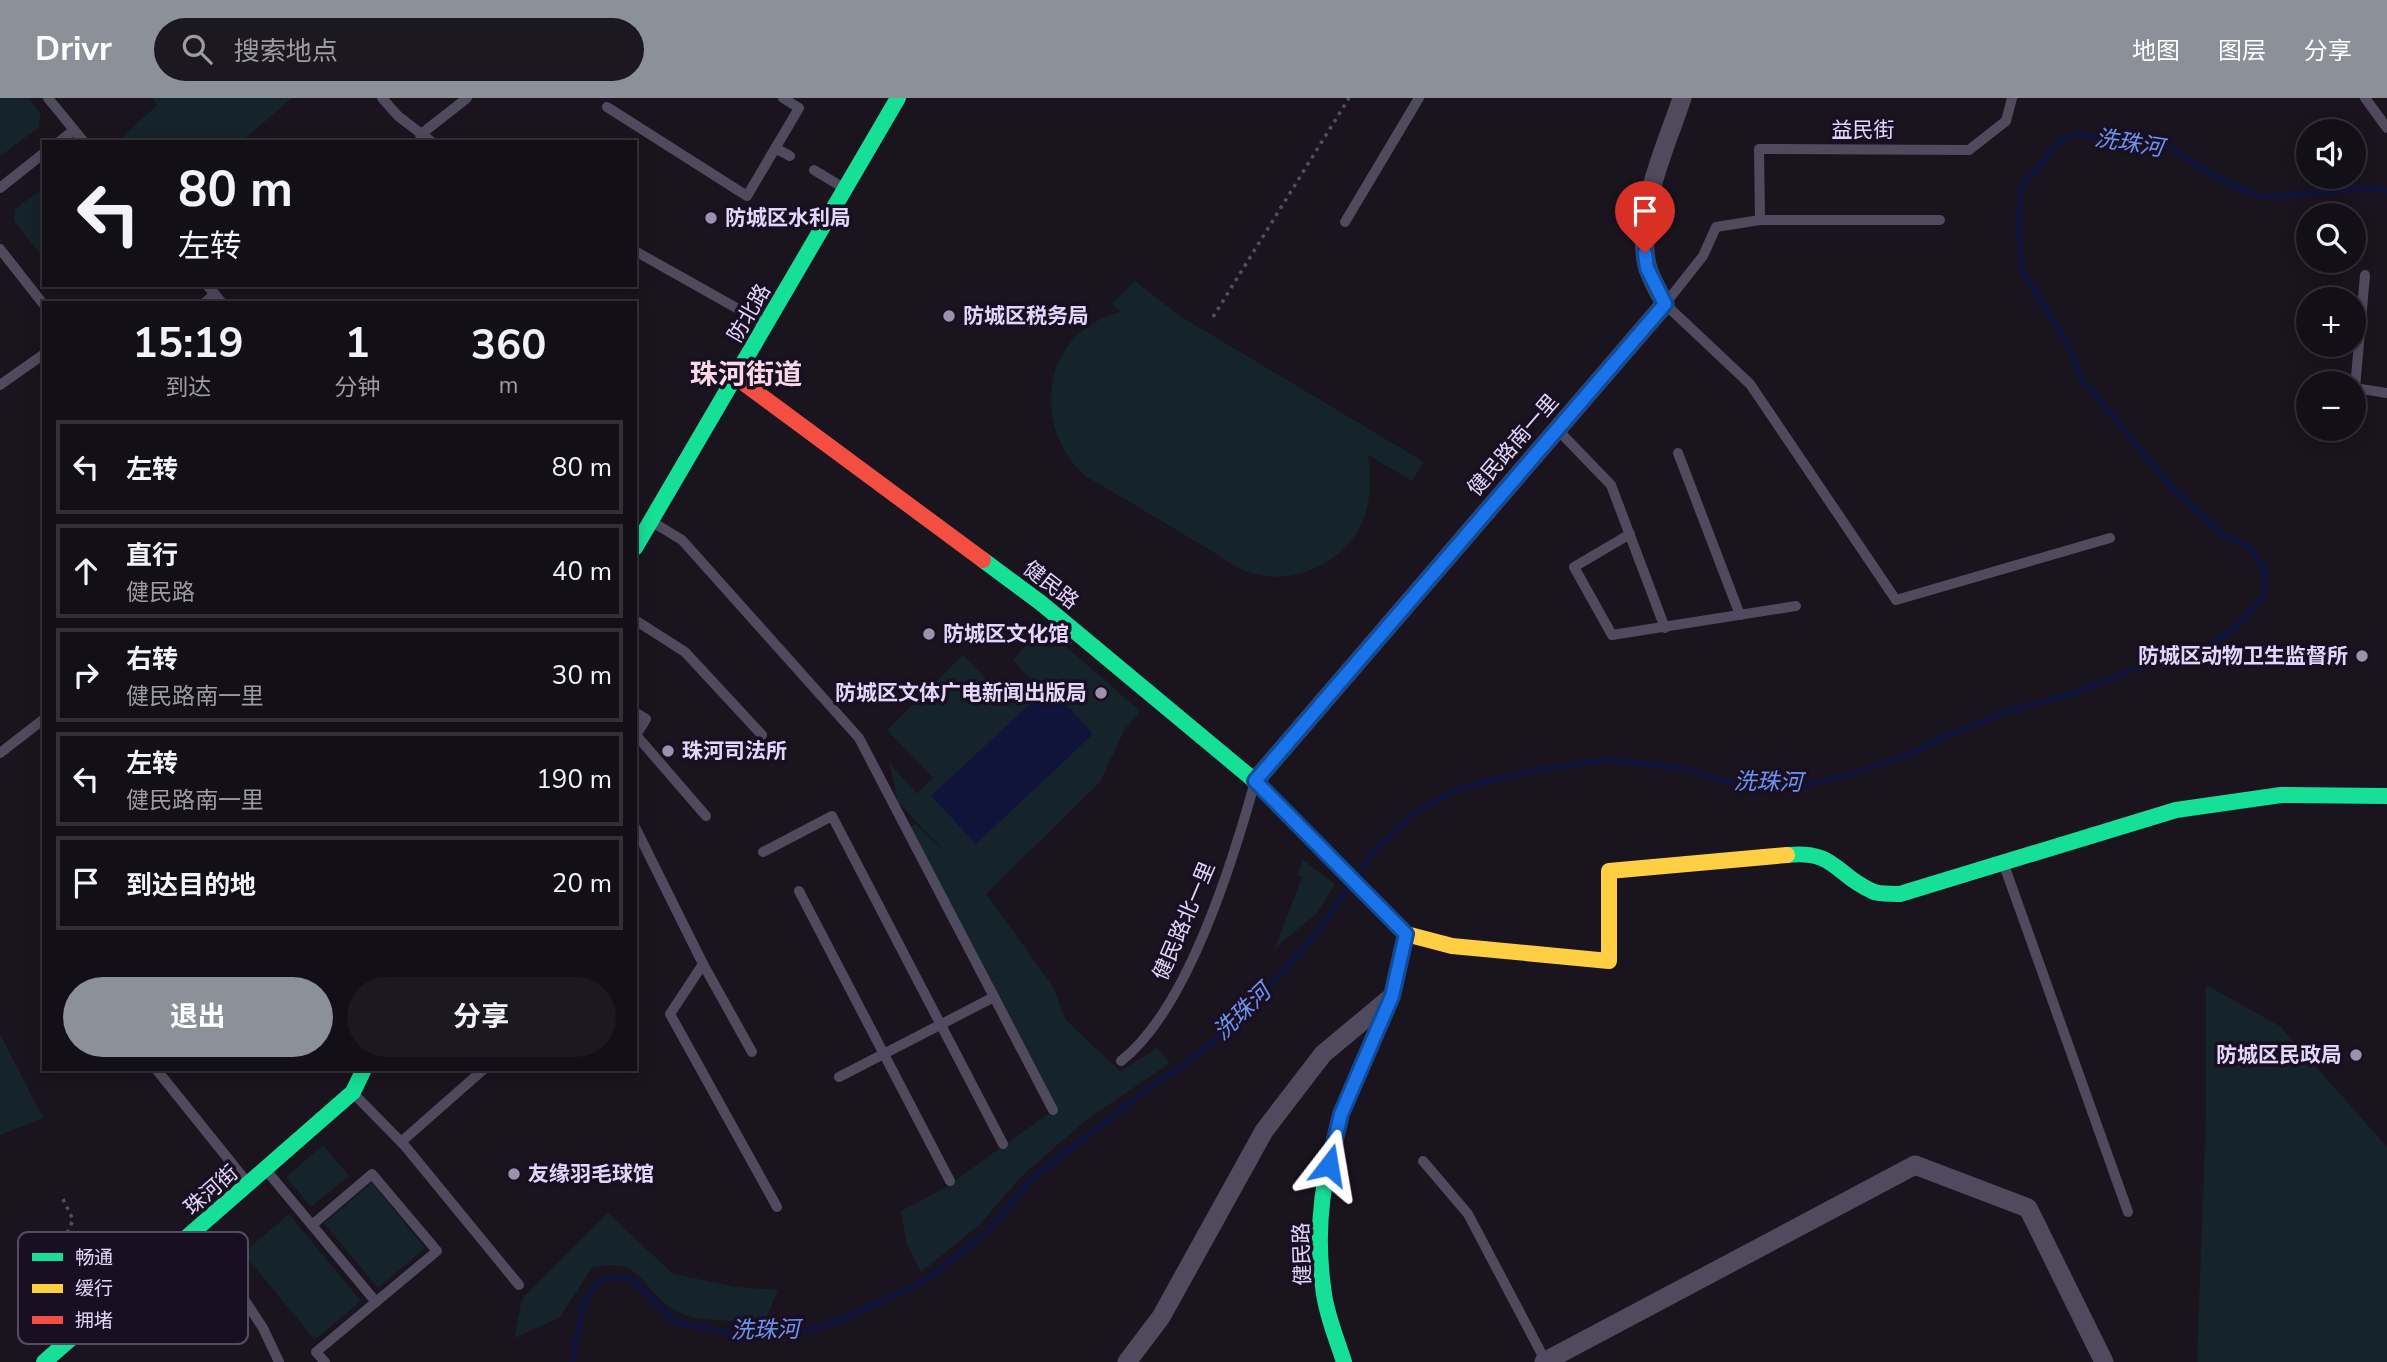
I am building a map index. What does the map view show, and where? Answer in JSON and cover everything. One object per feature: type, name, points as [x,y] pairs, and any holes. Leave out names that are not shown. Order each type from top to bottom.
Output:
[{"type":"street","points":[[1665,304],[1647,268],[1643,238],[1648,203],[1682,98]]},
{"type":"street","name":"防北路","points":[[637,545],[737,378],[845,189],[891,100]]},
{"type":"street","name":"健民路南一里","points":[[1255,781],[1665,304]]},
{"type":"street","name":"健民路","points":[[737,378],[1041,603],[1255,781],[1406,934],[1392,996],[1341,1114],[1322,1190],[1320,1242],[1324,1295],[1344,1362]]},
{"type":"street","points":[[1406,934],[1452,946],[1609,961],[1609,871],[1805,853],[1826,858],[1872,892],[1900,894],[2176,810],[2281,795],[2387,796]]},
{"type":"street","points":[[1127,1362],[1161,1317],[1264,1131],[1323,1054],[1392,996]]},
{"type":"street","name":"珠河街","points":[[193,1232],[353,1092],[363,1071]]},
{"type":"street","points":[[1545,1362],[1915,1165],[2028,1209],[2104,1362]]},
{"type":"street","name":"珠河街","points":[[44,1362],[65,1344]]},
{"type":"lane","points":[[48,98],[82,140]]},
{"type":"lane","points":[[382,98],[429,140]]},
{"type":"lane","points":[[420,135],[467,98]]},
{"type":"lane","points":[[607,107],[747,196],[799,108],[783,98]]},
{"type":"lane","points":[[1345,222],[1419,98]]},
{"type":"lane","name":"益民街","points":[[1760,220],[1759,149],[1969,150],[2006,121],[2012,98]]},
{"type":"lane","points":[[2365,98],[2387,128]]},
{"type":"lane","points":[[62,140],[74,130]]},
{"type":"lane","points":[[775,148],[790,156]]},
{"type":"lane","points":[[0,188],[42,155]]},
{"type":"lane","points":[[814,170],[845,189]]},
{"type":"lane","points":[[1940,220],[1760,220],[1716,228],[1703,256],[1665,304],[1750,384],[1896,600],[2110,538]]},
{"type":"lane","points":[[0,248],[42,302]]},
{"type":"lane","points":[[637,252],[766,325]]},
{"type":"lane","points":[[2365,275],[2355,388],[2387,393]]},
{"type":"lane","points":[[209,287],[220,301]]},
{"type":"lane","points":[[206,301],[215,294]]},
{"type":"lane","points":[[0,385],[42,355]]},
{"type":"lane","points":[[1557,429],[1611,485],[1665,628]]},
{"type":"lane","points":[[1678,453],[1740,615]]},
{"type":"lane","points":[[651,521],[682,540],[859,738],[1053,1110]]},
{"type":"lane","points":[[1630,534],[1574,567],[1612,635],[1796,606]]},
{"type":"lane","points":[[637,621],[685,652],[762,735]]},
{"type":"lane","points":[[637,713],[646,719],[637,733]]},
{"type":"lane","points":[[0,753],[42,721]]},
{"type":"lane","points":[[637,736],[706,816]]},
{"type":"lane","name":"健民路北一里","points":[[1121,1060],[1141,1045],[1164,1014],[1205,930],[1237,844],[1255,781]]},
{"type":"lane","points":[[763,852],[832,816],[1003,1144]]},
{"type":"lane","points":[[637,831],[703,964],[752,1052]]},
{"type":"lane","points":[[2004,864],[2128,1212]]},
{"type":"lane","points":[[799,891],[950,1181]]},
{"type":"lane","points":[[703,964],[670,1014],[777,1207]]},
{"type":"lane","points":[[839,1077],[994,997]]},
{"type":"lane","points":[[158,1071],[248,1184]]},
{"type":"lane","points":[[401,1142],[483,1071]]},
{"type":"lane","points":[[353,1092],[401,1142],[519,1285]]},
{"type":"lane","points":[[1423,1161],[1468,1214],[1545,1362]]},
{"type":"lane","points":[[266,1169],[376,1302]]},
{"type":"lane","points":[[312,1224],[372,1174],[437,1251],[316,1352],[325,1362]]},
{"type":"lane","points":[[198,1228],[201,1232]]},
{"type":"lane","points":[[248,1305],[263,1328],[279,1362]]},
{"type":"path","points":[[1213,317],[1349,98]]},
{"type":"path","points":[[63,1199],[73,1220],[68,1232]]},
{"type":"shaded area","points":[[0,98],[28,98],[40,112],[39,127],[0,156]]},
{"type":"shaded area","points":[[152,98],[292,98],[243,140],[119,140],[157,105]]},
{"type":"shaded area","points":[[42,189],[42,256],[14,221],[15,209]]},
{"type":"shaded area","points":[[1135,281],[1180,316],[1424,462],[1412,481],[1368,455],[1370,482],[1367,507],[1358,531],[1350,542],[1320,566],[1298,574],[1275,577],[1239,568],[1085,476],[1067,455],[1056,431],[1051,407],[1052,382],[1060,359],[1073,339],[1094,323],[1120,312],[1112,303]]},
{"type":"shaded area","points":[[1042,626],[1140,711],[1125,729],[1100,782],[986,894],[1052,985],[1066,1020],[1120,1071],[1157,1048],[1170,1063],[1086,1120],[1023,1175],[979,1225],[921,1272],[907,1244],[901,1211],[943,1189],[1056,1108],[911,827],[916,824],[951,858],[898,802],[889,763],[917,794],[933,778],[887,730],[963,655],[1010,703],[1032,681],[1013,660]]},
{"type":"shaded area","points":[[1049,686],[1093,734],[976,844],[931,796]]},
{"type":"shaded area","points":[[1303,860],[1335,884],[1317,913],[1275,948],[1302,877],[1297,875]]},
{"type":"shaded area","points":[[2206,985],[2280,1026],[2387,1147],[2387,1362],[2197,1362],[2206,1112]]},
{"type":"shaded area","points":[[0,1034],[43,1118],[0,1135]]},
{"type":"shaded area","points":[[323,1145],[349,1176],[311,1207],[286,1177]]},
{"type":"shaded area","points":[[372,1183],[425,1248],[378,1288],[324,1223]]},
{"type":"shaded area","points":[[608,1213],[673,1274],[736,1287],[778,1290],[765,1321],[721,1321],[687,1316],[666,1304],[633,1271],[609,1265],[592,1268],[559,1318],[514,1338],[522,1299]]},
{"type":"shaded area","points":[[289,1214],[361,1301],[315,1340],[248,1259],[248,1249]]},
{"type":"waterway","name":"洗珠河","points":[[1358,874],[1373,852],[1412,814],[1457,789],[1535,770],[1609,760],[1681,768],[1734,784],[1791,787],[1846,776],[1911,754],[1945,736],[2011,710],[2071,694],[2134,669],[2202,652],[2238,625],[2265,595],[2264,568],[2249,547],[2220,533],[2172,488],[2081,378],[2065,338],[2022,272],[2018,228],[2021,187],[2061,140],[2077,134],[2128,145],[2163,143],[2219,179],[2261,197],[2377,188],[2387,191]]},
{"type":"waterway","name":"洗珠河","points":[[572,1362],[584,1302],[600,1280],[629,1277],[676,1322],[724,1332],[767,1333],[805,1331],[839,1321],[924,1281],[989,1230],[1031,1179],[1157,1082],[1183,1066],[1247,1012],[1310,941],[1350,886]]},
{"type":"traffic: fast","points":[[637,545],[898,98]]},
{"type":"traffic: fast","points":[[983,560],[1041,603],[1255,781],[1350,877]]},
{"type":"traffic: fast","points":[[1787,855],[1816,856],[1872,891],[1900,894],[2176,810],[2281,795],[2387,796]]},
{"type":"traffic: fast","points":[[193,1232],[353,1092],[363,1071]]},
{"type":"traffic: fast","points":[[1330,1158],[1321,1208],[1320,1260],[1325,1302],[1344,1362]]},
{"type":"traffic: fast","points":[[44,1362],[65,1344]]},
{"type":"traffic: slow","points":[[1406,934],[1452,946],[1609,961],[1609,871],[1787,855]]},
{"type":"traffic: slow","points":[[1330,1158],[1341,1114],[1392,996],[1406,934],[1350,877]]},
{"type":"traffic: jam","points":[[737,378],[983,560]]},
{"type":"place","name":"防城区水利局","points":[[711,218]]},
{"type":"place","name":"防城区税务局","points":[[949,316]]},
{"type":"place","name":"防城区文化馆","points":[[929,634]]},
{"type":"place","name":"防城区动物卫生监督所","points":[[2362,656]]},
{"type":"place","name":"防城区文体广电新闻出版局","points":[[1101,693]]},
{"type":"place","name":"珠河司法所","points":[[668,751]]},
{"type":"place","name":"防城区民政局","points":[[2356,1055]]},
{"type":"place","name":"友缘羽毛球馆","points":[[514,1174]]},
{"type":"district","name":"珠河街道","points":[[746,375]]},
{"type":"route","points":[[1329,1165],[1341,1114],[1392,996],[1406,934],[1255,781],[1330,690],[1665,304],[1647,268],[1645,253]]}]
